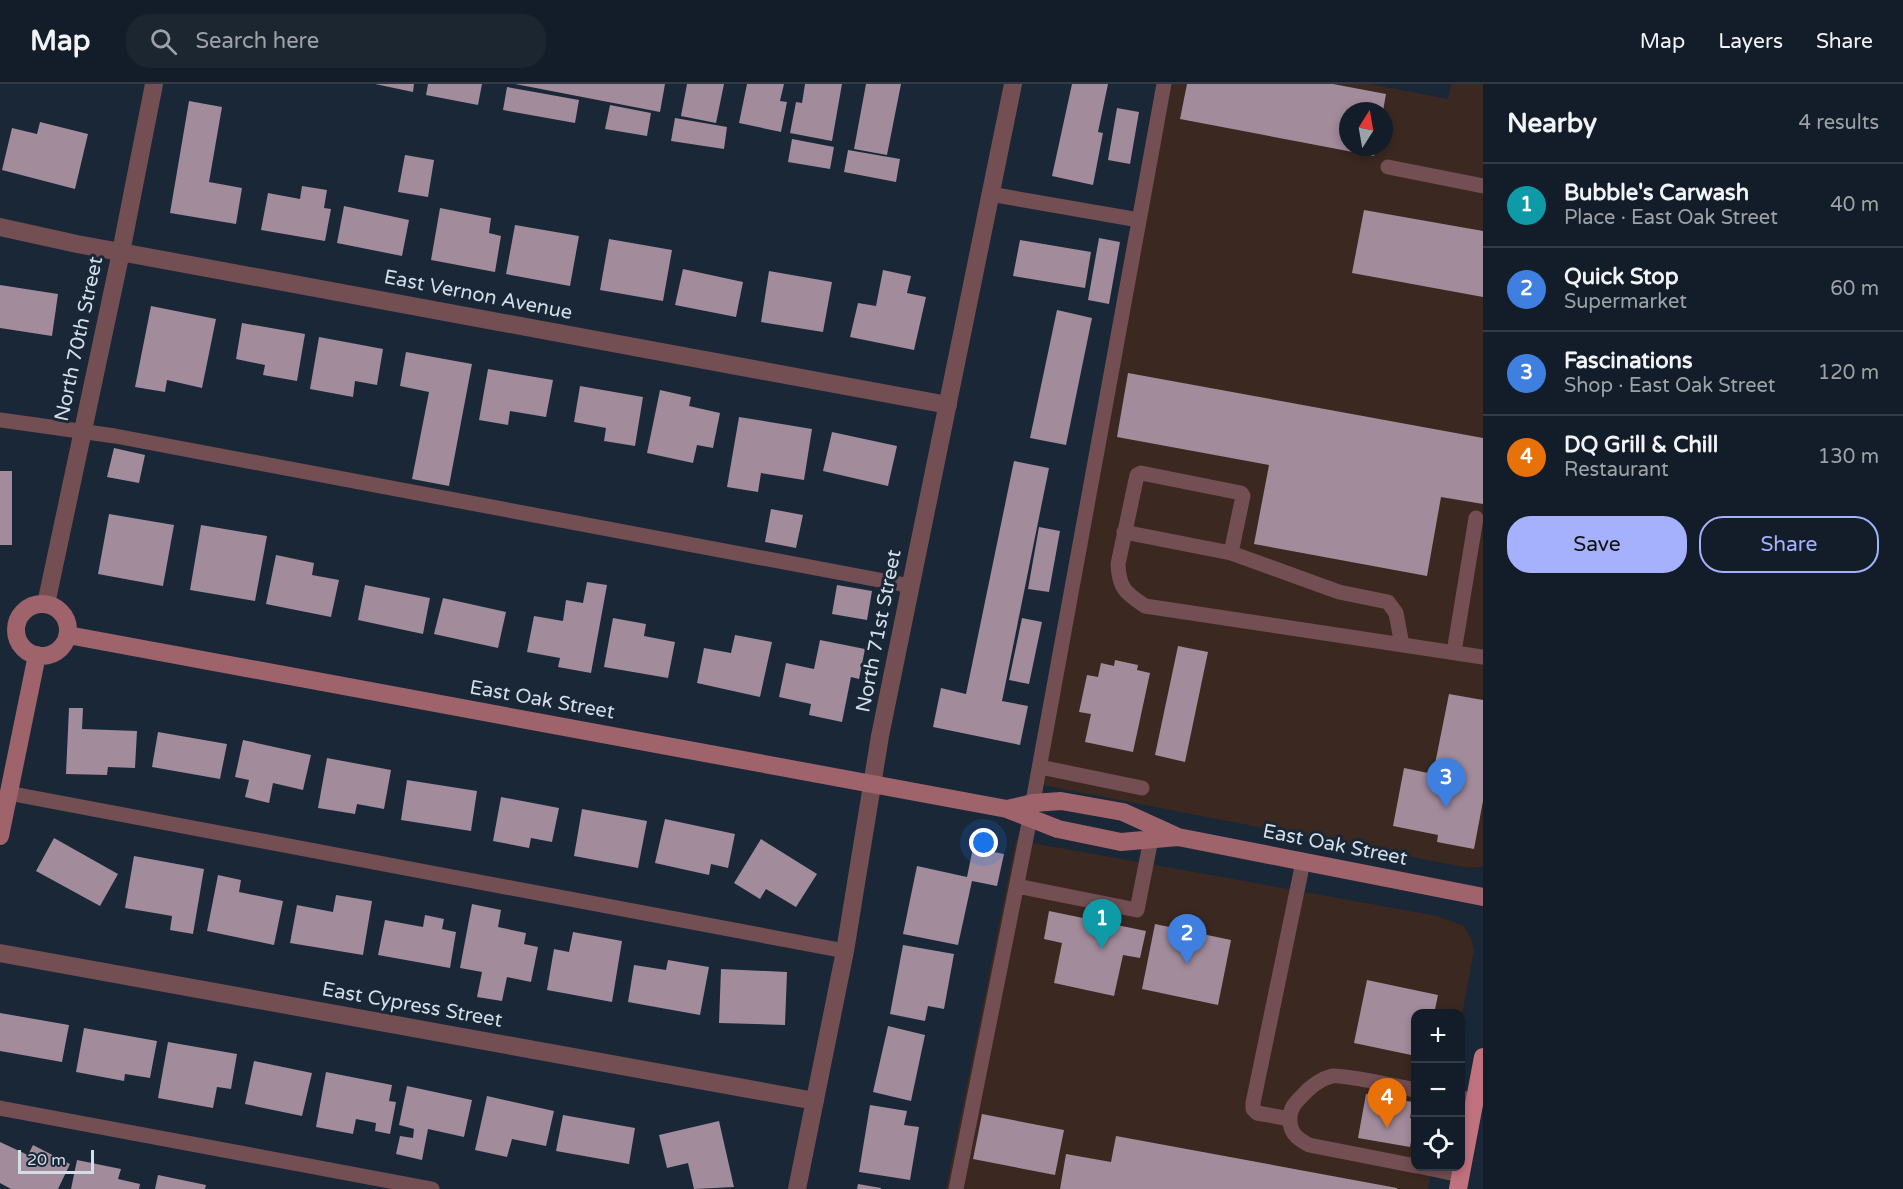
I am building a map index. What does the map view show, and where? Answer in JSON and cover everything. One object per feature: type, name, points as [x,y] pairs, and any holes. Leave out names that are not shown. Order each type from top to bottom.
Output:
[{"type":"main road","points":[[1459,1182],[1468,1099],[1483,1057]]},
{"type":"street","name":"North 70th Street","points":[[46,604],[121,252],[154,84]]},
{"type":"street","name":"North 71st Street","points":[[797,1189],[845,951],[873,784],[911,586],[1013,84]]},
{"type":"street","name":"East Vernon Avenue","points":[[0,227],[121,252],[948,405]]},
{"type":"street","points":[[36,604],[46,604],[56,607],[63,614],[68,624],[68,635],[64,644],[57,651],[47,655],[37,655],[20,644],[8,623],[27,608],[36,604]]},
{"type":"street","name":"East Oak Street","points":[[68,635],[1007,809],[1032,810],[1061,801],[1123,812],[1178,837],[1483,897]]},
{"type":"street","points":[[0,836],[37,655]]},
{"type":"street","name":"East Oak Street","points":[[1032,810],[1058,829],[1121,842],[1178,837]]},
{"type":"street","name":"East Cypress Street","points":[[0,953],[815,1101]]},
{"type":"lane","points":[[956,1189],[1032,810],[1164,84]]},
{"type":"lane","points":[[1388,167],[1483,186]]},
{"type":"lane","points":[[990,194],[1139,220]]},
{"type":"lane","points":[[0,420],[82,431],[911,586]]},
{"type":"lane","points":[[1232,553],[1243,496],[1241,493],[1141,473],[1134,479],[1118,564],[1119,578],[1125,593],[1145,606],[1483,657]]},
{"type":"lane","points":[[1454,652],[1476,518]]},
{"type":"lane","points":[[1124,532],[1232,553],[1339,592],[1388,602],[1396,613],[1401,645]]},
{"type":"lane","points":[[1040,767],[1142,788]]},
{"type":"lane","points":[[8,793],[845,951]]},
{"type":"lane","points":[[1017,886],[1137,910],[1151,839]]},
{"type":"lane","points":[[1290,1119],[1257,1113],[1253,1109],[1253,1103],[1303,862]]},
{"type":"lane","points":[[1411,1089],[1334,1075],[1318,1082],[1306,1092],[1292,1107],[1290,1119],[1291,1131],[1297,1139],[1309,1145],[1411,1165]]},
{"type":"lane","points":[[0,1108],[432,1189]]},
{"type":"lane","points":[[1430,1171],[1459,1182]]},
{"type":"shaded area","points":[[1172,84],[1370,84],[1448,99],[1451,84],[1483,84],[1483,866],[1469,868],[1042,785],[1139,247]]},
{"type":"shaded area","points":[[1016,840],[1438,916],[1464,926],[1471,938],[1474,950],[1463,1009],[1411,1009],[1411,1171],[1432,1171],[1428,1189],[946,1189]]},
{"type":"building","points":[[375,84],[414,84],[413,92]]},
{"type":"building","points":[[428,84],[482,84],[478,105],[426,95]]},
{"type":"building","points":[[515,84],[665,84],[660,112]]},
{"type":"building","points":[[687,84],[724,84],[716,123],[681,116]]},
{"type":"building","points":[[747,84],[784,84],[780,101],[787,102],[781,132],[739,123]]},
{"type":"building","points":[[805,84],[842,84],[832,141],[790,133],[796,102],[802,103]]},
{"type":"building","points":[[866,84],[901,84],[887,155],[854,149]]},
{"type":"building","points":[[1072,84],[1108,84],[1098,132],[1103,133],[1093,185],[1052,176]]},
{"type":"building","points":[[1187,84],[1333,84],[1386,94],[1385,102],[1339,102],[1339,149],[1180,119]]},
{"type":"building","points":[[507,87],[579,100],[575,123],[503,110]]},
{"type":"building","points":[[189,101],[222,107],[209,182],[242,188],[236,224],[170,213]]},
{"type":"building","points":[[610,105],[651,113],[647,136],[605,129]]},
{"type":"building","points":[[1117,108],[1139,112],[1130,164],[1108,160]]},
{"type":"building","points":[[675,118],[727,127],[724,149],[671,141]]},
{"type":"building","points":[[40,122],[88,134],[75,189],[2,170],[12,128],[37,134]]},
{"type":"building","points":[[792,139],[834,147],[830,169],[788,162]]},
{"type":"building","points":[[848,150],[900,159],[896,182],[844,172]]},
{"type":"building","points":[[405,155],[434,160],[428,197],[398,192]]},
{"type":"building","points":[[302,186],[327,190],[324,208],[331,209],[325,241],[261,230],[268,193],[300,199]]},
{"type":"building","points":[[344,206],[409,220],[402,256],[337,243]]},
{"type":"building","points":[[440,208],[491,218],[489,233],[501,236],[495,272],[431,260]]},
{"type":"building","points":[[1364,210],[1483,231],[1483,297],[1352,273]]},
{"type":"building","points":[[515,225],[579,236],[570,286],[506,274]]},
{"type":"building","points":[[1099,238],[1120,242],[1109,304],[1088,300]]},
{"type":"building","points":[[609,239],[672,250],[663,301],[600,290]]},
{"type":"building","points":[[1020,240],[1091,252],[1085,288],[1013,276]]},
{"type":"building","points":[[683,269],[743,282],[736,317],[675,305]]},
{"type":"building","points":[[883,270],[911,276],[907,293],[926,297],[914,350],[850,337],[858,303],[876,306]]},
{"type":"building","points":[[769,271],[832,282],[823,332],[761,322]]},
{"type":"building","points":[[0,285],[58,294],[52,336],[0,328]]},
{"type":"building","points":[[151,306],[216,319],[202,388],[167,380],[165,392],[135,387]]},
{"type":"building","points":[[1057,310],[1092,318],[1066,445],[1030,438]]},
{"type":"building","points":[[242,323],[305,334],[297,381],[263,375],[265,365],[236,359]]},
{"type":"building","points":[[319,337],[383,349],[377,385],[355,381],[353,397],[310,389]]},
{"type":"building","points":[[406,352],[472,364],[449,486],[412,479],[429,392],[400,386]]},
{"type":"building","points":[[488,369],[553,380],[546,417],[510,411],[508,425],[479,420]]},
{"type":"building","points":[[1128,373],[1483,438],[1483,504],[1441,497],[1427,576],[1254,544],[1269,465],[1117,437]]},
{"type":"building","points":[[580,386],[643,397],[635,446],[604,441],[606,428],[574,422]]},
{"type":"building","points":[[660,390],[691,397],[689,406],[720,413],[713,448],[697,445],[693,463],[647,453]]},
{"type":"building","points":[[739,417],[812,429],[804,480],[761,473],[758,492],[727,487]]},
{"type":"building","points":[[832,432],[897,446],[888,486],[823,471]]},
{"type":"building","points":[[114,448],[145,455],[139,483],[107,477]]},
{"type":"building","points":[[1014,461],[1049,468],[1002,701],[1028,706],[1020,745],[933,727],[941,688],[966,694]]},
{"type":"building","points":[[0,471],[12,471],[12,545],[0,545]]},
{"type":"building","points":[[771,509],[803,515],[796,548],[765,542]]},
{"type":"building","points":[[109,514],[174,525],[163,586],[98,574]]},
{"type":"building","points":[[201,525],[267,536],[255,601],[190,590]]},
{"type":"building","points":[[1039,527],[1060,531],[1049,592],[1028,589]]},
{"type":"building","points":[[276,555],[314,563],[312,575],[339,580],[331,617],[266,604]]},
{"type":"building","points":[[587,582],[607,585],[591,673],[558,667],[560,658],[527,652],[534,616],[563,621],[566,600],[583,603]]},
{"type":"building","points":[[365,585],[430,598],[423,634],[358,620]]},
{"type":"building","points":[[837,585],[872,591],[867,620],[832,614]]},
{"type":"building","points":[[443,598],[506,612],[498,648],[434,634]]},
{"type":"building","points":[[613,618],[646,624],[644,636],[675,642],[668,678],[604,667]]},
{"type":"building","points":[[1022,618],[1042,622],[1029,684],[1009,680]]},
{"type":"building","points":[[735,635],[772,642],[760,697],[697,683],[704,648],[731,653]]},
{"type":"building","points":[[820,640],[865,649],[859,679],[851,677],[842,722],[809,715],[811,704],[779,697],[786,663],[814,669]]},
{"type":"building","points":[[1178,646],[1208,652],[1185,762],[1155,755]]},
{"type":"building","points":[[1115,660],[1138,665],[1137,670],[1150,673],[1133,752],[1085,742],[1091,714],[1079,712],[1087,675],[1098,677],[1101,663],[1114,666]]},
{"type":"building","points":[[1449,694],[1483,700],[1483,801],[1474,849],[1437,842],[1438,835],[1393,826],[1404,768],[1433,774]]},
{"type":"building","points":[[69,708],[83,708],[82,729],[137,731],[135,768],[108,767],[107,775],[66,774]]},
{"type":"building","points":[[158,732],[227,744],[220,779],[152,767]]},
{"type":"building","points":[[243,740],[311,755],[303,790],[273,783],[269,803],[245,797],[249,780],[235,777]]},
{"type":"building","points":[[327,758],[391,770],[384,809],[357,804],[355,814],[318,808]]},
{"type":"building","points":[[407,780],[477,791],[471,831],[401,820]]},
{"type":"building","points":[[501,797],[559,808],[552,842],[531,838],[529,848],[493,841]]},
{"type":"building","points":[[582,809],[647,821],[638,868],[574,856]]},
{"type":"building","points":[[665,819],[735,834],[728,868],[711,864],[709,875],[655,863]]},
{"type":"building","points":[[54,838],[118,874],[100,906],[36,871]]},
{"type":"building","points":[[761,839],[817,874],[796,907],[766,889],[760,899],[734,883]]},
{"type":"building","points":[[973,848],[1004,854],[997,886],[972,881],[958,945],[903,934],[917,866],[967,877]]},
{"type":"building","points":[[134,856],[204,869],[193,934],[170,930],[172,916],[125,908]]},
{"type":"building","points":[[218,875],[241,880],[239,892],[283,901],[274,945],[207,931]]},
{"type":"building","points":[[336,895],[372,901],[363,955],[290,943],[297,905],[333,912]]},
{"type":"building","points":[[472,904],[501,910],[498,927],[526,933],[524,944],[538,947],[531,982],[507,977],[502,1001],[477,997],[482,972],[460,968]]},
{"type":"building","points":[[1049,911],[1146,931],[1140,958],[1123,955],[1114,996],[1054,983],[1062,943],[1044,939]]},
{"type":"building","points":[[425,915],[444,919],[442,929],[456,932],[450,968],[378,955],[385,920],[423,927]]},
{"type":"building","points":[[1155,924],[1231,940],[1218,1005],[1142,989]]},
{"type":"building","points":[[573,932],[622,941],[612,1002],[547,990],[554,949],[569,952]]},
{"type":"building","points":[[903,945],[954,954],[944,1009],[928,1006],[925,1021],[890,1014]]},
{"type":"building","points":[[668,960],[709,967],[700,1015],[628,1002],[634,965],[666,970]]},
{"type":"building","points":[[721,969],[787,972],[785,1025],[719,1023]]},
{"type":"building","points":[[1367,980],[1438,995],[1435,1009],[1411,1009],[1411,1055],[1354,1043]]},
{"type":"building","points":[[0,1013],[69,1025],[62,1062],[0,1051]]},
{"type":"building","points":[[888,1026],[925,1035],[911,1101],[873,1092]]},
{"type":"building","points":[[84,1028],[157,1041],[150,1078],[125,1074],[124,1081],[76,1072]]},
{"type":"building","points":[[168,1042],[237,1054],[231,1089],[217,1087],[213,1108],[158,1098]]},
{"type":"building","points":[[254,1061],[312,1073],[302,1116],[245,1104]]},
{"type":"building","points":[[326,1072],[392,1085],[389,1101],[396,1102],[390,1134],[375,1131],[376,1123],[356,1119],[353,1134],[316,1127]]},
{"type":"building","points":[[407,1086],[472,1100],[464,1137],[428,1129],[422,1160],[396,1154],[400,1136],[413,1138],[414,1129],[399,1125]]},
{"type":"building","points":[[1366,1094],[1411,1102],[1410,1147],[1358,1138]]},
{"type":"building","points":[[487,1096],[554,1111],[546,1146],[512,1139],[507,1157],[475,1150]]},
{"type":"building","points":[[870,1105],[907,1111],[904,1125],[919,1127],[910,1180],[859,1172]]},
{"type":"building","points":[[982,1114],[1064,1130],[1055,1175],[973,1159]]},
{"type":"building","points":[[563,1115],[635,1128],[629,1164],[556,1151]]},
{"type":"building","points":[[719,1121],[734,1187],[694,1189],[688,1163],[667,1168],[659,1135]]},
{"type":"building","points":[[1116,1136],[1397,1189],[1060,1189],[1066,1154],[1111,1162]]},
{"type":"building","points":[[0,1142],[28,1155],[33,1145],[70,1164],[58,1189],[11,1189],[0,1183]]},
{"type":"building","points":[[77,1160],[121,1169],[118,1179],[140,1184],[139,1189],[71,1189]]},
{"type":"building","points":[[158,1175],[206,1185],[205,1189],[155,1189]]},
{"type":"building","points":[[858,1184],[881,1188],[881,1189],[857,1189]]},
{"type":"place","name":"Fascinations","points":[[1446,808]]},
{"type":"place","name":"Bubble's Carwash","points":[[1102,949]]},
{"type":"place","name":"Quick Stop","points":[[1187,964]]},
{"type":"place","name":"DQ Grill & Chill","points":[[1387,1128]]}]
